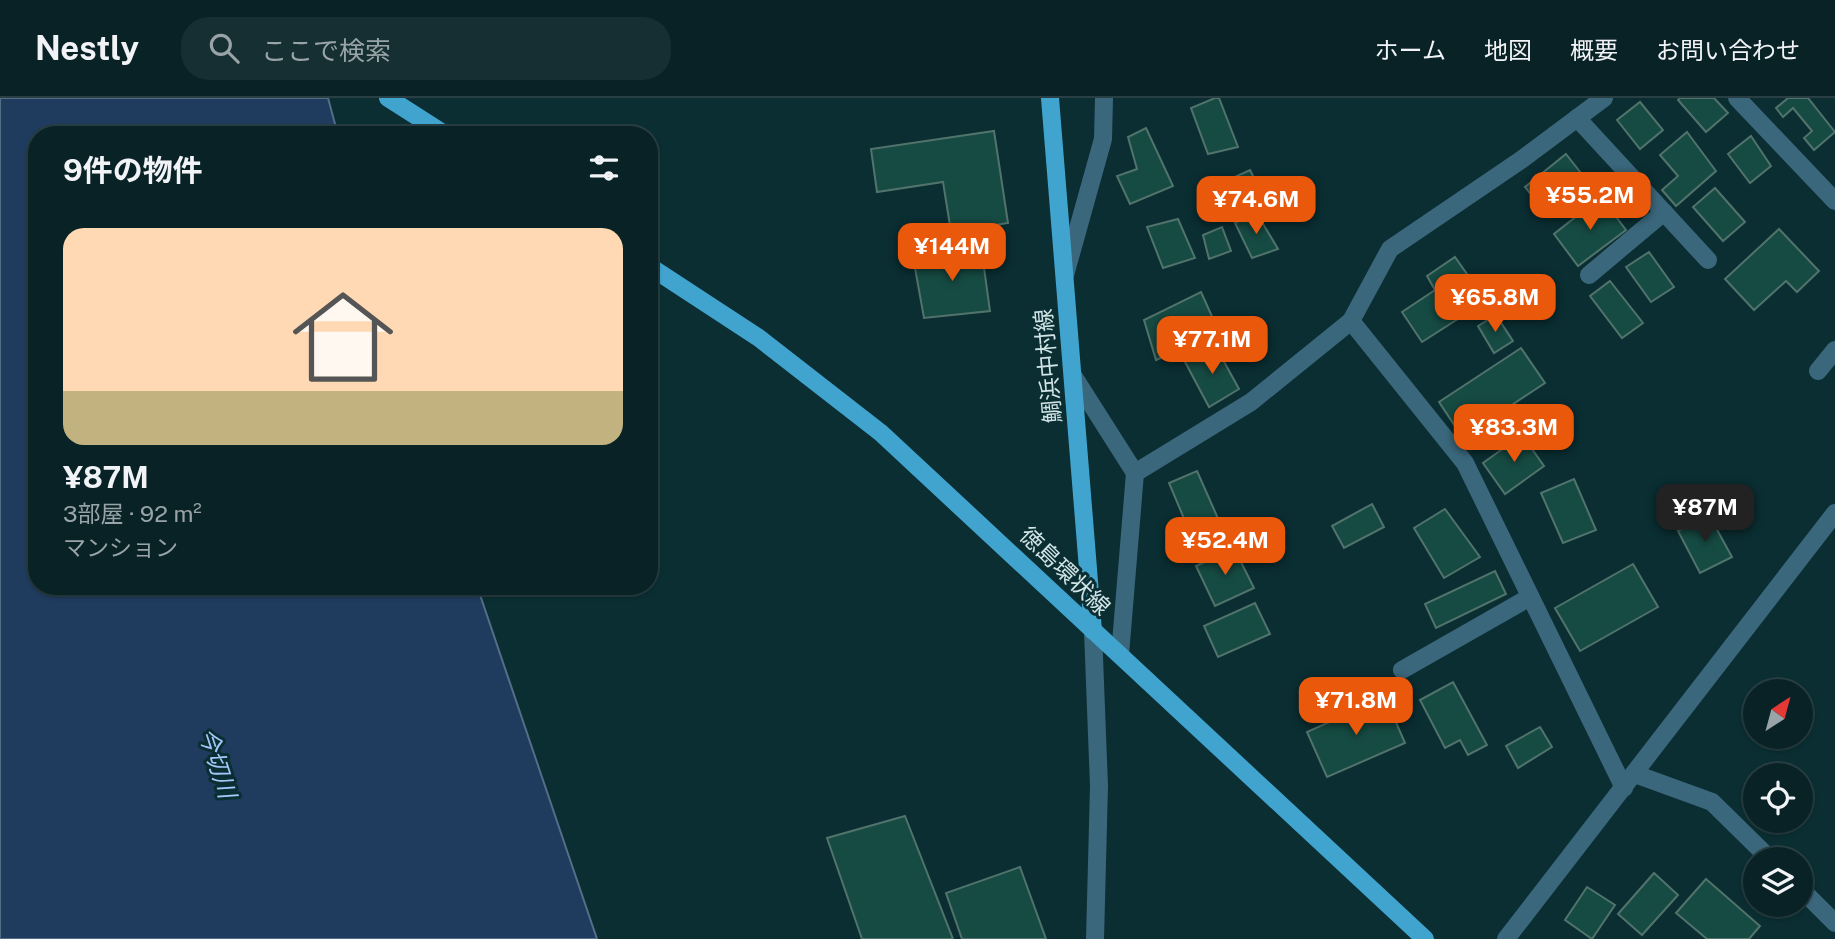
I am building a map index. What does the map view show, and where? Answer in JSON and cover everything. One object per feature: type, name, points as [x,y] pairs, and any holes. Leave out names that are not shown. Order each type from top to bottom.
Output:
[{"type":"main road","points":[[388,98],[432,126]]},
{"type":"main road","name":"鯛浜中村線","points":[[1050,98],[1093,631]]},
{"type":"main road","name":"徳島環状線","points":[[658,272],[759,338],[881,433],[1425,939]]},
{"type":"street","points":[[1065,275],[1103,139],[1104,98]]},
{"type":"street","points":[[1135,473],[1251,402],[1351,321],[1390,249],[1521,160],[1604,98]]},
{"type":"street","points":[[1740,99],[1835,201]]},
{"type":"street","points":[[1577,118],[1708,260]]},
{"type":"street","points":[[1589,275],[1664,212]]},
{"type":"street","points":[[1351,321],[1465,463],[1530,597],[1630,781],[1712,802],[1758,847]]},
{"type":"street","points":[[1818,371],[1835,350]]},
{"type":"street","points":[[1073,377],[1135,473],[1120,655]]},
{"type":"street","points":[[1506,939],[1835,513]]},
{"type":"street","points":[[1402,670],[1530,597]]},
{"type":"street","points":[[1093,631],[1099,786],[1095,939]]},
{"type":"street","points":[[1813,901],[1835,923]]},
{"type":"water","name":"今切川","points":[[0,98],[328,98],[336,126],[28,126],[28,595],[480,595],[597,939],[0,939]]},
{"type":"building","points":[[1219,98],[1238,147],[1208,154],[1191,108]]},
{"type":"building","points":[[1714,98],[1728,113],[1706,132],[1678,100]]},
{"type":"building","points":[[1788,98],[1808,98],[1835,132],[1814,150],[1804,138],[1812,131],[1793,108],[1783,117],[1776,108]]},
{"type":"building","points":[[1640,102],[1663,130],[1640,149],[1617,120]]},
{"type":"building","points":[[1146,128],[1173,186],[1130,204],[1117,176],[1137,169],[1128,137]]},
{"type":"building","points":[[994,131],[1008,223],[951,232],[943,182],[877,192],[871,149]]},
{"type":"building","points":[[1687,132],[1716,171],[1676,206],[1662,190],[1678,176],[1660,155]]},
{"type":"building","points":[[1751,136],[1771,166],[1750,183],[1728,154]]},
{"type":"building","points":[[1566,154],[1588,182],[1548,215],[1525,187]]},
{"type":"building","points":[[1250,170],[1264,198],[1223,211],[1215,186]]},
{"type":"building","points":[[1715,188],[1745,222],[1723,241],[1693,207]]},
{"type":"building","points":[[1601,197],[1626,230],[1578,266],[1554,234]]},
{"type":"building","points":[[1256,212],[1278,249],[1252,258],[1235,223]]},
{"type":"building","points":[[1178,219],[1195,258],[1163,268],[1147,227]]},
{"type":"building","points":[[1222,227],[1231,251],[1209,259],[1203,235]]},
{"type":"building","points":[[1779,229],[1819,271],[1797,292],[1786,281],[1754,310],[1725,279]]},
{"type":"building","points":[[981,246],[990,311],[924,318],[913,257]]},
{"type":"building","points":[[1649,252],[1674,287],[1651,302],[1626,267]]},
{"type":"building","points":[[1455,257],[1486,301],[1422,342],[1402,312],[1435,290],[1427,276]]},
{"type":"building","points":[[1610,281],[1643,323],[1622,338],[1590,296]]},
{"type":"building","points":[[1201,292],[1219,332],[1156,360],[1144,320]]},
{"type":"building","points":[[1496,315],[1513,341],[1494,353],[1478,326]]},
{"type":"building","points":[[1216,347],[1239,389],[1209,407],[1184,360]]},
{"type":"building","points":[[1521,348],[1545,383],[1480,426],[1486,436],[1469,447],[1439,402]]},
{"type":"building","points":[[1522,435],[1544,466],[1505,494],[1483,463]]},
{"type":"building","points":[[1197,471],[1220,523],[1191,535],[1169,483]]},
{"type":"building","points":[[1574,479],[1596,530],[1563,543],[1541,493]]},
{"type":"building","points":[[1372,504],[1384,527],[1344,548],[1332,526]]},
{"type":"building","points":[[1445,509],[1480,557],[1444,578],[1414,528]]},
{"type":"building","points":[[1709,515],[1732,557],[1700,573],[1678,531]]},
{"type":"building","points":[[1234,548],[1254,588],[1215,606],[1196,566]]},
{"type":"building","points":[[1633,564],[1658,607],[1580,651],[1555,608]]},
{"type":"building","points":[[1495,571],[1506,594],[1436,628],[1425,604]]},
{"type":"building","points":[[1255,603],[1270,634],[1218,657],[1204,626]]},
{"type":"building","points":[[1453,682],[1487,745],[1468,755],[1460,740],[1445,748],[1420,700]]},
{"type":"building","points":[[1385,697],[1405,743],[1327,777],[1307,732]]},
{"type":"building","points":[[1540,727],[1552,747],[1518,768],[1506,746]]},
{"type":"building","points":[[905,816],[953,939],[862,939],[827,838]]},
{"type":"building","points":[[1020,867],[1046,939],[962,939],[946,893]]},
{"type":"building","points":[[1654,873],[1678,895],[1642,935],[1618,914]]},
{"type":"building","points":[[1706,879],[1743,911],[1743,917],[1750,917],[1760,926],[1749,939],[1707,939],[1676,913]]},
{"type":"building","points":[[1587,887],[1615,905],[1592,939],[1565,920]]}]
